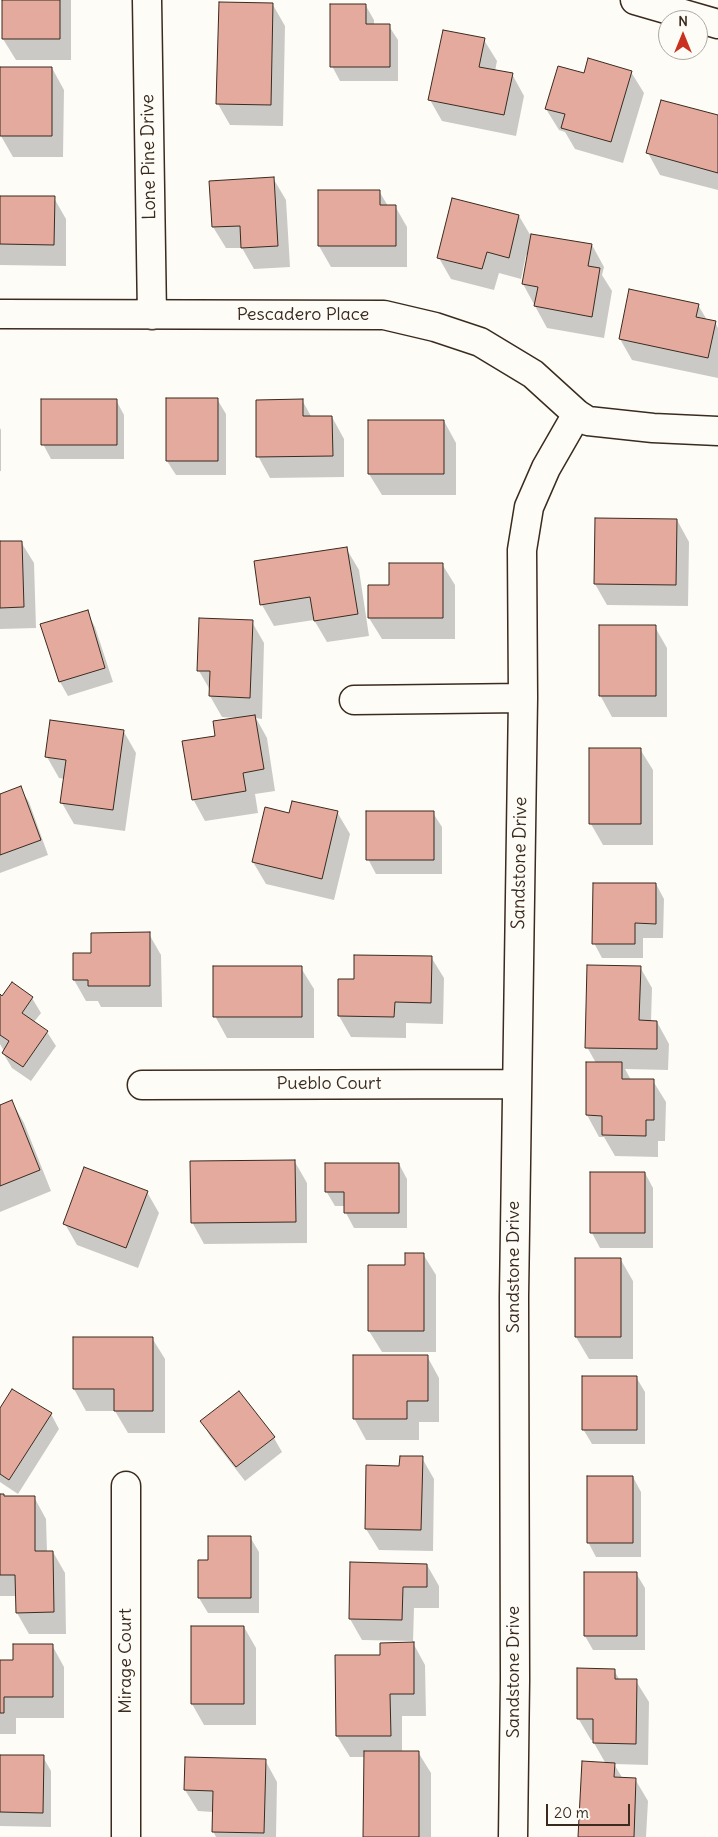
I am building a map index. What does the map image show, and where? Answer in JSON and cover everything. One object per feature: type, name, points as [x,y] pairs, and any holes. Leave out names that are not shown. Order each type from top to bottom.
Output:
[{"type":"street","name":"Lone Pine Drive","points":[[147,0],[152,315]]},
{"type":"street","points":[[634,0],[718,24]]},
{"type":"street","name":"Pescadero Place","points":[[0,314],[384,315],[435,326],[480,342],[533,374],[577,414]]},
{"type":"street","points":[[577,414],[588,421],[652,428],[718,431]]},
{"type":"street","name":"Sandstone Drive","points":[[513,1837],[515,1680],[514,1296],[522,698],[522,550],[529,507],[546,468],[577,414]]},
{"type":"street","points":[[354,700],[522,698]]},
{"type":"street","name":"Pueblo Court","points":[[142,1084],[516,1084]]},
{"type":"street","name":"Mirage Court","points":[[126,1486],[126,1837]]},
{"type":"building","points":[[2,0],[60,0],[60,39],[2,39]]},
{"type":"building","points":[[219,2],[273,3],[271,105],[216,104]]},
{"type":"building","points":[[330,4],[366,4],[366,24],[390,24],[390,67],[330,67]]},
{"type":"building","points":[[443,30],[485,38],[479,67],[513,73],[504,115],[428,100]]},
{"type":"building","points":[[588,58],[632,71],[611,142],[561,128],[565,114],[545,109],[558,66],[584,73]]},
{"type":"building","points":[[0,67],[52,67],[52,136],[0,136]]},
{"type":"building","points":[[661,100],[718,115],[718,173],[646,153]]},
{"type":"building","points":[[274,177],[278,246],[241,248],[240,226],[212,227],[209,181]]},
{"type":"building","points":[[318,190],[380,190],[380,205],[396,205],[396,246],[318,246]]},
{"type":"building","points":[[0,196],[55,196],[54,245],[0,244]]},
{"type":"building","points":[[452,198],[519,215],[509,258],[487,252],[482,269],[437,258]]},
{"type":"building","points":[[531,234],[592,244],[588,266],[600,268],[592,317],[534,306],[538,287],[522,284]]},
{"type":"building","points":[[629,289],[699,304],[696,317],[716,321],[708,358],[619,339]]},
{"type":"building","points":[[166,398],[218,398],[218,461],[166,461]]},
{"type":"building","points":[[41,399],[117,399],[117,445],[41,445]]},
{"type":"building","points":[[303,399],[303,416],[332,416],[333,456],[256,457],[256,400]]},
{"type":"building","points":[[368,420],[444,420],[444,474],[368,474]]},
{"type":"building","points":[[595,518],[677,519],[676,585],[594,584]]},
{"type":"building","points":[[0,541],[22,541],[24,607],[0,608]]},
{"type":"building","points":[[347,547],[358,614],[314,621],[310,597],[260,605],[254,561]]},
{"type":"building","points":[[389,563],[443,563],[443,618],[368,618],[368,585],[389,585]]},
{"type":"building","points":[[88,610],[105,668],[59,682],[40,624]]},
{"type":"building","points":[[199,618],[253,620],[250,698],[209,696],[210,671],[197,671]]},
{"type":"building","points":[[599,625],[656,625],[656,696],[599,696]]},
{"type":"building","points":[[255,715],[264,769],[243,773],[246,791],[192,800],[182,741],[215,736],[213,721]]},
{"type":"building","points":[[50,720],[124,730],[113,810],[60,803],[66,760],[45,757]]},
{"type":"building","points":[[589,748],[641,748],[641,824],[589,824]]},
{"type":"building","points":[[21,786],[41,840],[0,855],[0,794]]},
{"type":"building","points":[[292,801],[338,811],[322,879],[252,862],[265,807],[289,813]]},
{"type":"building","points":[[366,811],[434,811],[434,860],[366,860]]},
{"type":"building","points":[[593,883],[656,883],[656,924],[635,923],[635,944],[592,944]]},
{"type":"building","points":[[150,932],[150,986],[88,986],[88,980],[73,980],[73,953],[91,953],[91,933]]},
{"type":"building","points":[[354,955],[432,956],[431,1003],[395,1002],[394,1017],[338,1016],[338,979],[354,979]]},
{"type":"building","points":[[587,965],[641,966],[639,1020],[657,1021],[657,1049],[585,1048]]},
{"type":"building","points":[[213,966],[302,966],[302,1017],[213,1017]]},
{"type":"building","points":[[12,982],[33,997],[22,1013],[48,1031],[23,1067],[2,1053],[9,1041],[0,1035],[0,994],[2,996]]},
{"type":"building","points":[[586,1062],[622,1062],[622,1079],[654,1079],[654,1120],[646,1120],[646,1136],[602,1135],[602,1116],[586,1115]]},
{"type":"building","points":[[12,1100],[40,1170],[0,1186],[0,1105]]},
{"type":"building","points":[[295,1160],[296,1222],[191,1223],[190,1161]]},
{"type":"building","points":[[325,1163],[399,1163],[399,1213],[344,1213],[344,1192],[325,1192]]},
{"type":"building","points":[[84,1167],[148,1191],[126,1248],[63,1224]]},
{"type":"building","points":[[590,1172],[645,1172],[645,1233],[590,1233]]},
{"type":"building","points":[[405,1253],[424,1253],[424,1331],[368,1331],[368,1265],[405,1265]]},
{"type":"building","points":[[575,1258],[621,1258],[621,1337],[575,1337]]},
{"type":"building","points":[[73,1337],[153,1337],[153,1411],[114,1411],[114,1389],[73,1389]]},
{"type":"building","points":[[353,1355],[428,1355],[428,1401],[407,1401],[407,1419],[353,1419]]},
{"type":"building","points":[[582,1376],[637,1376],[637,1430],[582,1430]]},
{"type":"building","points":[[12,1389],[52,1413],[9,1480],[0,1474],[0,1408]]},
{"type":"building","points":[[239,1391],[275,1437],[236,1467],[200,1421]]},
{"type":"building","points":[[400,1456],[423,1456],[421,1530],[365,1529],[366,1465],[399,1466]]},
{"type":"building","points":[[587,1476],[633,1476],[633,1543],[587,1543]]},
{"type":"building","points":[[0,1494],[4,1494],[4,1496],[35,1496],[35,1551],[53,1551],[54,1612],[16,1613],[15,1575],[0,1575]]},
{"type":"building","points":[[208,1536],[251,1536],[251,1598],[198,1598],[198,1560],[208,1560]]},
{"type":"building","points":[[350,1562],[427,1564],[427,1587],[403,1587],[402,1620],[349,1619]]},
{"type":"building","points":[[584,1572],[637,1572],[637,1636],[584,1636]]},
{"type":"building","points":[[191,1626],[244,1626],[244,1704],[191,1704]]},
{"type":"building","points":[[414,1642],[414,1694],[390,1694],[391,1736],[336,1736],[335,1655],[380,1655],[380,1643]]},
{"type":"building","points":[[13,1644],[53,1644],[53,1697],[4,1697],[4,1713],[0,1713],[0,1660],[13,1660]]},
{"type":"building","points":[[577,1668],[615,1669],[615,1679],[637,1679],[636,1744],[593,1743],[593,1719],[577,1719]]},
{"type":"building","points":[[364,1751],[419,1751],[419,1837],[363,1837]]},
{"type":"building","points":[[0,1755],[44,1755],[43,1813],[0,1812]]},
{"type":"building","points":[[185,1757],[266,1759],[264,1833],[212,1832],[213,1791],[184,1790]]},
{"type":"building","points":[[582,1761],[615,1763],[614,1777],[636,1778],[634,1837],[578,1837]]}]
